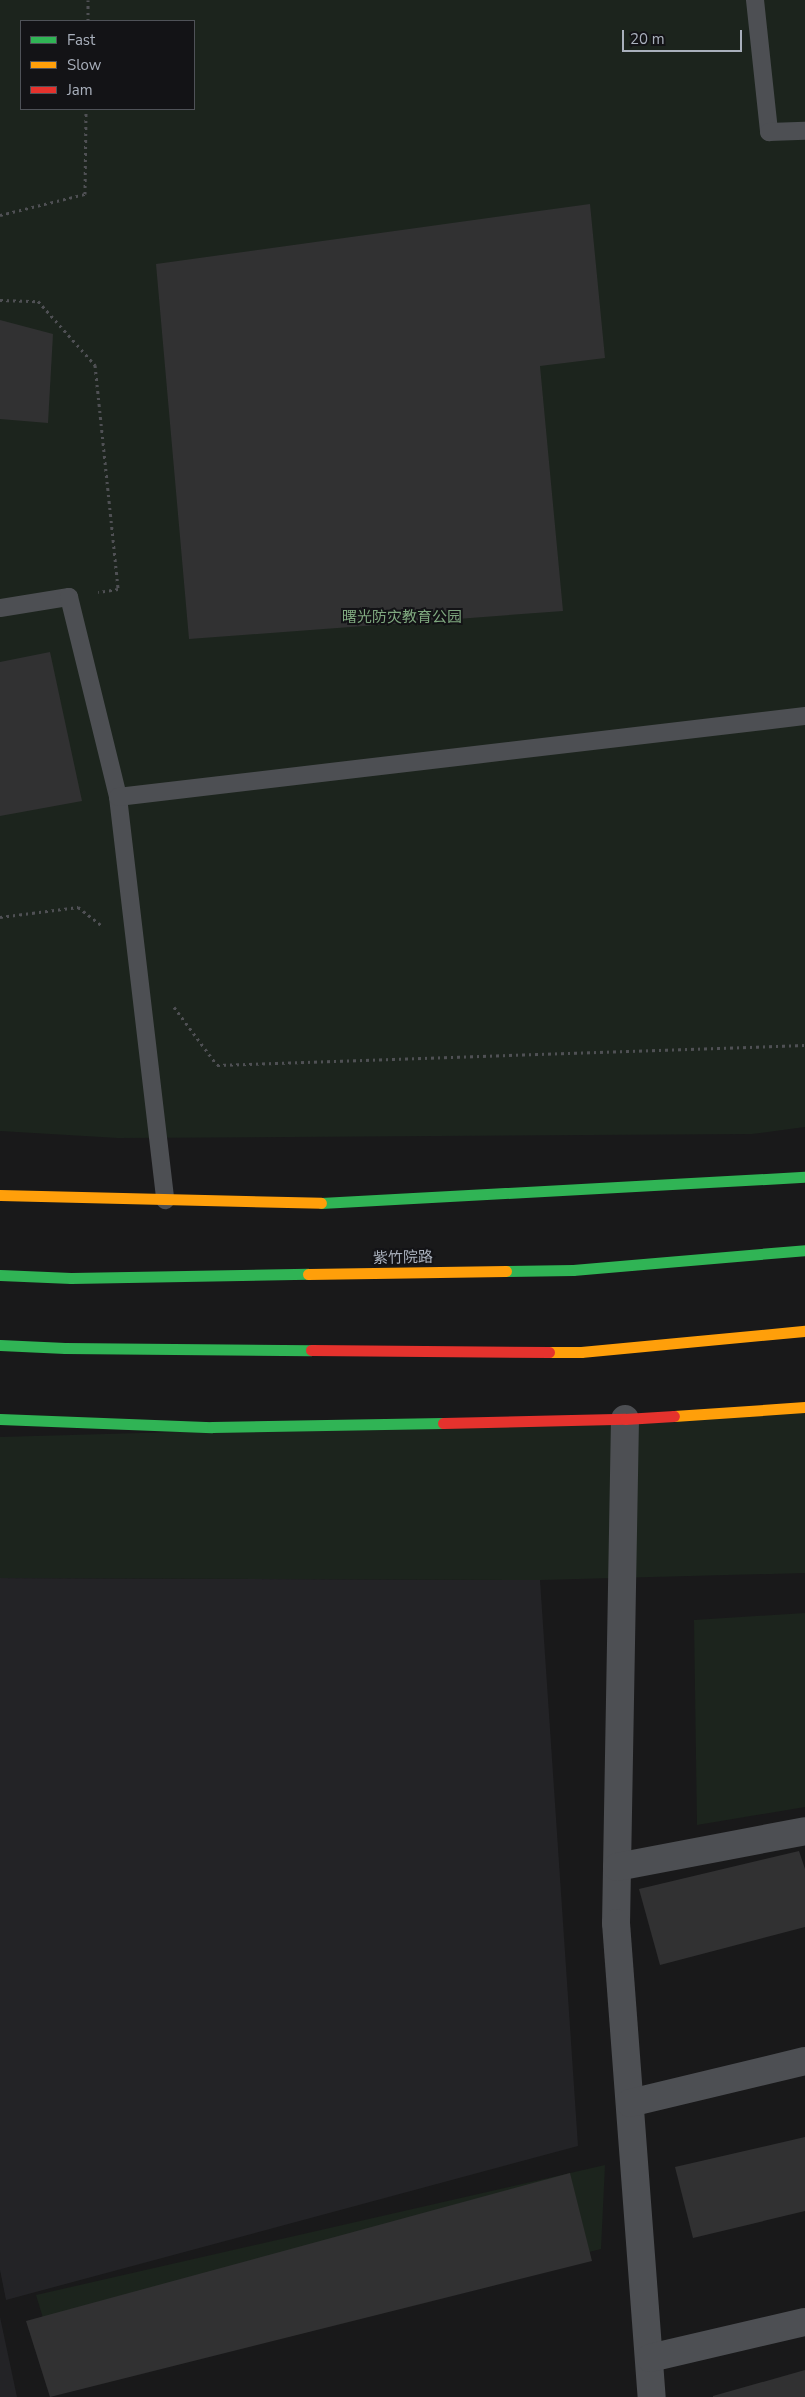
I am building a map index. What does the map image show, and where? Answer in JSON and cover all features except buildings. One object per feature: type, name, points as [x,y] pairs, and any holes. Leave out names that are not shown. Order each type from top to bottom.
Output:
[{"type":"street","points":[[0,1195],[304,1204],[805,1177]]},
{"type":"street","name":"紫竹院路","points":[[0,1275],[71,1278],[574,1270],[805,1250]]},
{"type":"street","points":[[0,1345],[75,1348],[581,1352],[805,1331]]},
{"type":"street","points":[[0,1419],[212,1427],[625,1419],[805,1407]]},
{"type":"street","points":[[625,1419],[616,1923],[652,2397]]},
{"type":"street","points":[[617,1867],[805,1831]]},
{"type":"street","points":[[630,2103],[805,2061]]},
{"type":"street","points":[[650,2358],[805,2322]]},
{"type":"lane","points":[[755,0],[769,132],[805,131]]},
{"type":"lane","points":[[0,608],[69,597],[118,797],[165,1200]]},
{"type":"lane","points":[[118,797],[805,716]]},
{"type":"path","points":[[88,0],[88,20]]},
{"type":"path","points":[[0,215],[85,194],[86,110]]},
{"type":"path","points":[[0,300],[38,301],[96,365],[118,589],[69,597]]},
{"type":"path","points":[[0,917],[78,906],[135,954]]},
{"type":"path","points":[[170,1002],[216,1065],[805,1045]]},
{"type":"shaded area","points":[[0,1578],[540,1580],[578,2146],[6,2300],[0,2270]]},
{"type":"shaded area","points":[[0,2317],[17,2397],[0,2397]]},
{"type":"green space","name":"曙光防灾教育公园","points":[[0,0],[805,0],[805,1127],[752,1134],[118,1138],[0,1131]]},
{"type":"green space","points":[[805,1409],[805,1573],[540,1580],[0,1578],[0,1437],[625,1419]]},
{"type":"green space","points":[[805,1613],[805,1807],[697,1825],[694,1620]]},
{"type":"green space","points":[[605,2165],[601,2249],[63,2384],[36,2295]]},
{"type":"traffic: fast","points":[[321,1203],[805,1177]]},
{"type":"traffic: fast","points":[[506,1271],[573,1270],[805,1250]]},
{"type":"traffic: fast","points":[[0,1275],[71,1278],[308,1274]]},
{"type":"traffic: fast","points":[[0,1345],[65,1348],[311,1350]]},
{"type":"traffic: fast","points":[[0,1419],[212,1427],[443,1423]]},
{"type":"traffic: slow","points":[[0,1195],[321,1203]]},
{"type":"traffic: slow","points":[[308,1274],[506,1271]]},
{"type":"traffic: slow","points":[[549,1352],[581,1352],[805,1331]]},
{"type":"traffic: slow","points":[[674,1416],[805,1407]]},
{"type":"traffic: jam","points":[[311,1350],[549,1352]]},
{"type":"traffic: jam","points":[[443,1423],[625,1419],[674,1416]]}]
